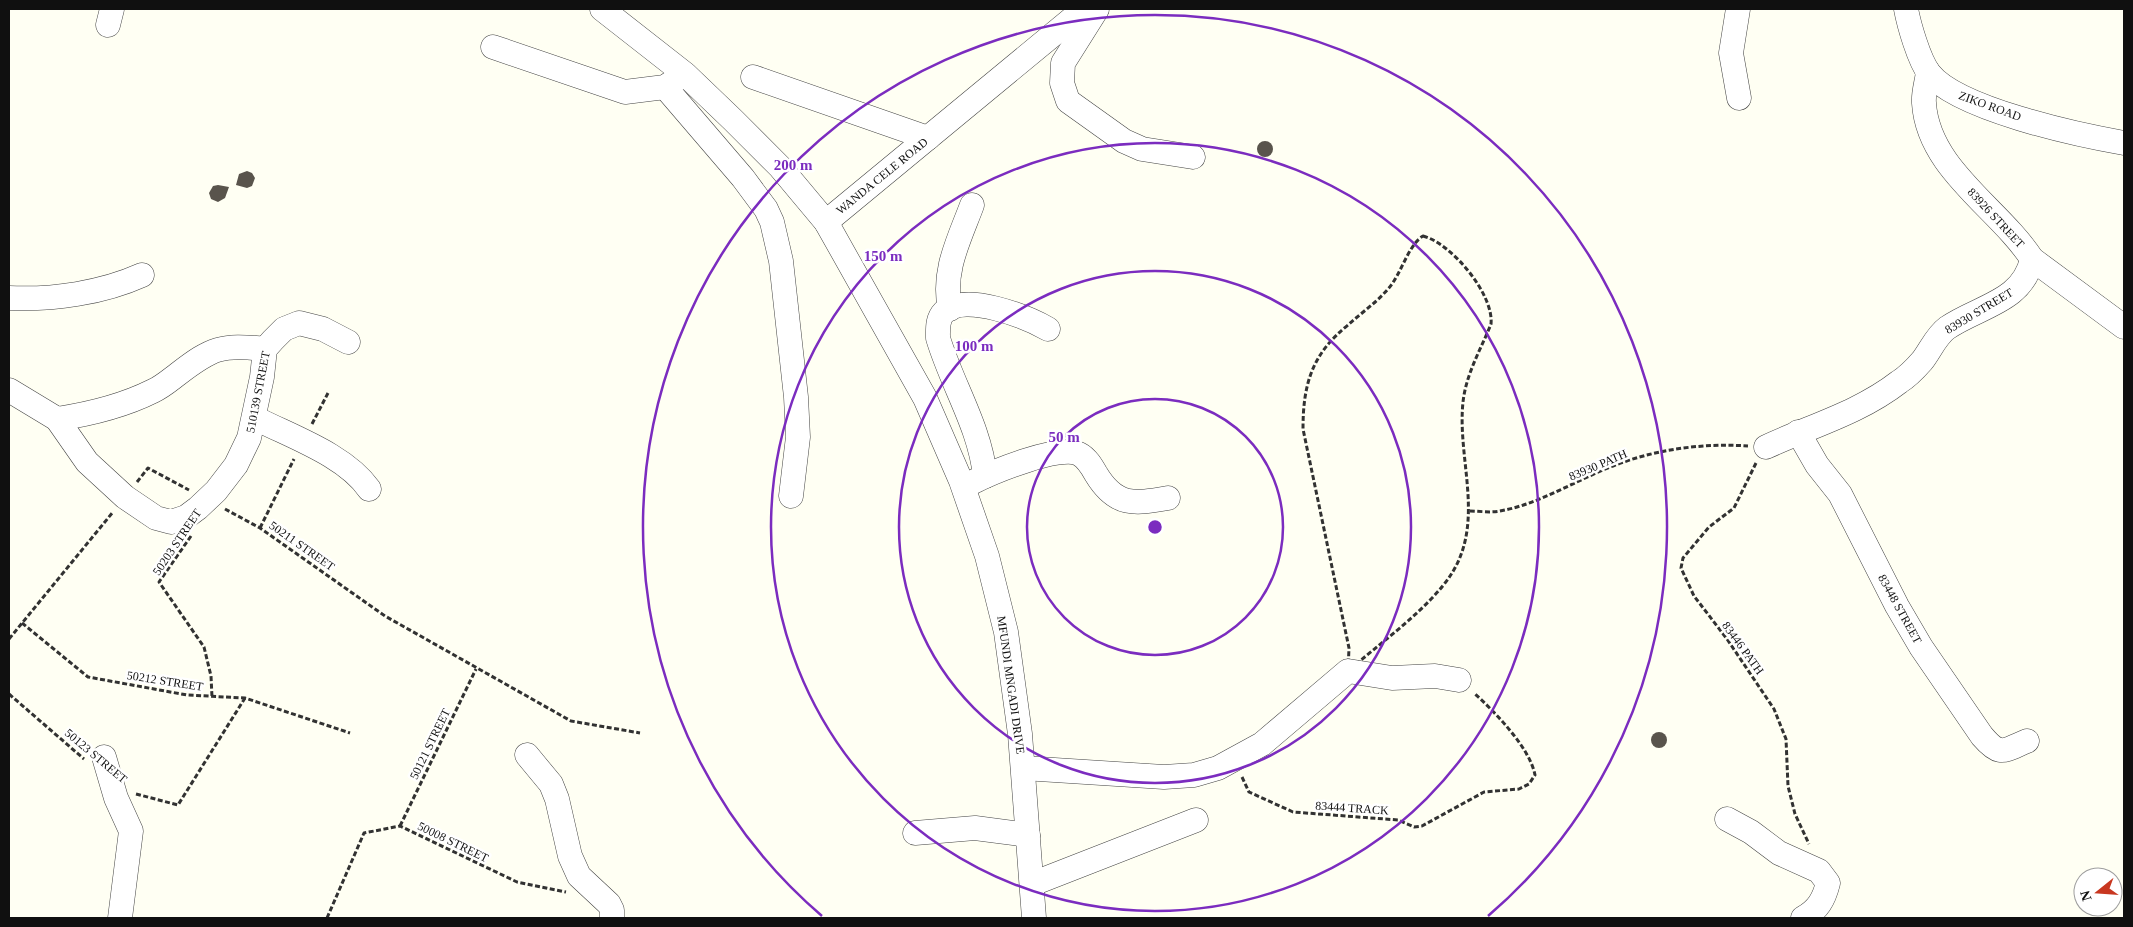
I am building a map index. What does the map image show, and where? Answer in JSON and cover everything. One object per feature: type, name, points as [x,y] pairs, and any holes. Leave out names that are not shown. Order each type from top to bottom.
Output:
[{"type":"street","name":"WANDA CELE ROAD","points":[[602,9],[685,74],[780,167],[826,222],[1084,9]]},
{"type":"street","points":[[1097,9],[1063,63],[1062,83],[1068,101],[1124,141],[1142,148],[1193,157]]},
{"type":"street","points":[[1738,9],[1731,53],[1739,98]]},
{"type":"street","name":"ZIKO ROAD","points":[[1906,9],[1928,72],[1948,91],[1967,100],[2076,134],[2124,143]]},
{"type":"street","points":[[493,47],[617,90],[637,92],[665,87],[685,74]]},
{"type":"street","name":"83926 STREET","points":[[1928,72],[1924,103],[1938,147],[1969,188],[2022,243],[2032,259],[2124,326]]},
{"type":"street","points":[[753,77],[928,138]]},
{"type":"street","points":[[665,87],[743,178],[766,209],[772,222],[781,261],[796,397],[798,437],[791,496]]},
{"type":"street","points":[[950,309],[946,291],[950,265],[972,205]]},
{"type":"street","name":"MFUNDI MNGADI DRIVE","points":[[826,222],[925,398],[964,487],[987,556],[1006,632],[1023,768],[1034,918]]},
{"type":"street","name":"83930 STREET","points":[[1766,446],[1863,407],[1901,381],[1922,362],[1945,330],[2015,291],[2024,281],[2032,259]]},
{"type":"street","points":[[9,298],[42,297],[107,288],[142,275]]},
{"type":"street","points":[[986,476],[984,459],[972,422],[938,338],[938,324],[941,316],[950,309],[966,306],[990,308],[1021,317],[1048,329]]},
{"type":"street","name":"510139 STREET","points":[[9,390],[57,419],[87,462],[125,496],[156,518],[171,522],[186,517],[208,499],[236,465],[249,438],[255,418],[265,348],[284,329],[299,323],[323,329],[348,342]]},
{"type":"street","points":[[57,419],[110,408],[141,397],[155,390],[204,354],[214,349],[243,346],[265,348]]},
{"type":"street","points":[[255,418],[343,464],[359,475],[369,489]]},
{"type":"street","name":"83448 STREET","points":[[1798,432],[1817,465],[1840,494],[1897,606],[1916,638],[1982,736],[1993,749],[2000,750],[2027,741]]},
{"type":"street","points":[[964,487],[1008,466],[1056,453],[1073,452],[1081,455],[1102,484],[1117,498],[1142,503],[1168,498]]},
{"type":"street","points":[[1023,768],[1131,773],[1164,777],[1194,775],[1218,768],[1241,757],[1292,720],[1348,671],[1392,678],[1435,676],[1459,680]]},
{"type":"street","points":[[527,755],[551,784],[557,799],[570,856],[579,876],[609,904],[612,910],[612,918]]},
{"type":"street","points":[[104,756],[110,781],[131,831],[120,918]]},
{"type":"street","points":[[1727,819],[1752,832],[1779,853],[1819,871],[1828,883],[1825,896],[1818,908],[1803,918]]},
{"type":"street","points":[[1032,884],[1196,820]]},
{"type":"street","points":[[915,833],[975,828],[1028,835]]},
{"type":"path","points":[[1423,236],[1432,238],[1458,259],[1483,293],[1492,315],[1491,324],[1467,382],[1463,402],[1470,511],[1464,548],[1453,572],[1438,593],[1348,671],[1349,648],[1303,429],[1303,408],[1308,377],[1313,365],[1333,338],[1388,289],[1402,270],[1416,240],[1423,236]]},
{"type":"path","name":"83930 PATH","points":[[1470,511],[1500,511],[1545,497],[1614,465],[1686,447],[1706,445],[1766,446]]},
{"type":"path","name":"83446 PATH","points":[[1766,446],[1734,508],[1709,527],[1684,558],[1681,568],[1694,596],[1727,639],[1774,709],[1786,739],[1788,786],[1795,814],[1811,848]]},
{"type":"path","name":"50211 STREET","points":[[9,639],[148,468],[260,528],[385,616],[571,721],[640,732]]},
{"type":"path","name":"50203 STREET","points":[[192,535],[159,582],[204,647],[211,676],[212,697]]},
{"type":"path","name":"50212 STREET","points":[[22,622],[88,678],[187,695],[245,698],[350,732]]},
{"type":"path","name":"50121 STREET","points":[[400,826],[476,669]]},
{"type":"path","name":"83444 TRACK","points":[[1241,757],[1244,769],[1242,779],[1249,792],[1293,812],[1398,820],[1414,827],[1422,826],[1484,792],[1519,789],[1529,784],[1535,775],[1526,752],[1489,706],[1459,680]]},
{"type":"path","name":"50123 STREET","points":[[9,694],[123,791],[178,805],[245,698]]},
{"type":"path","name":"50008 STREET","points":[[327,918],[364,833],[400,826],[517,882],[575,894]]},
{"type":"building","points":[[1262,141],[1268,141],[1273,146],[1271,155],[1262,157],[1257,152],[1257,146]]},
{"type":"building","points":[[247,171],[252,173],[255,178],[252,186],[247,188],[236,185],[239,174]]},
{"type":"building","points":[[213,186],[229,187],[225,198],[218,202],[211,199],[209,193]]},
{"type":"building","points":[[1656,732],[1662,732],[1667,737],[1665,746],[1656,748],[1651,743],[1651,737]]}]
